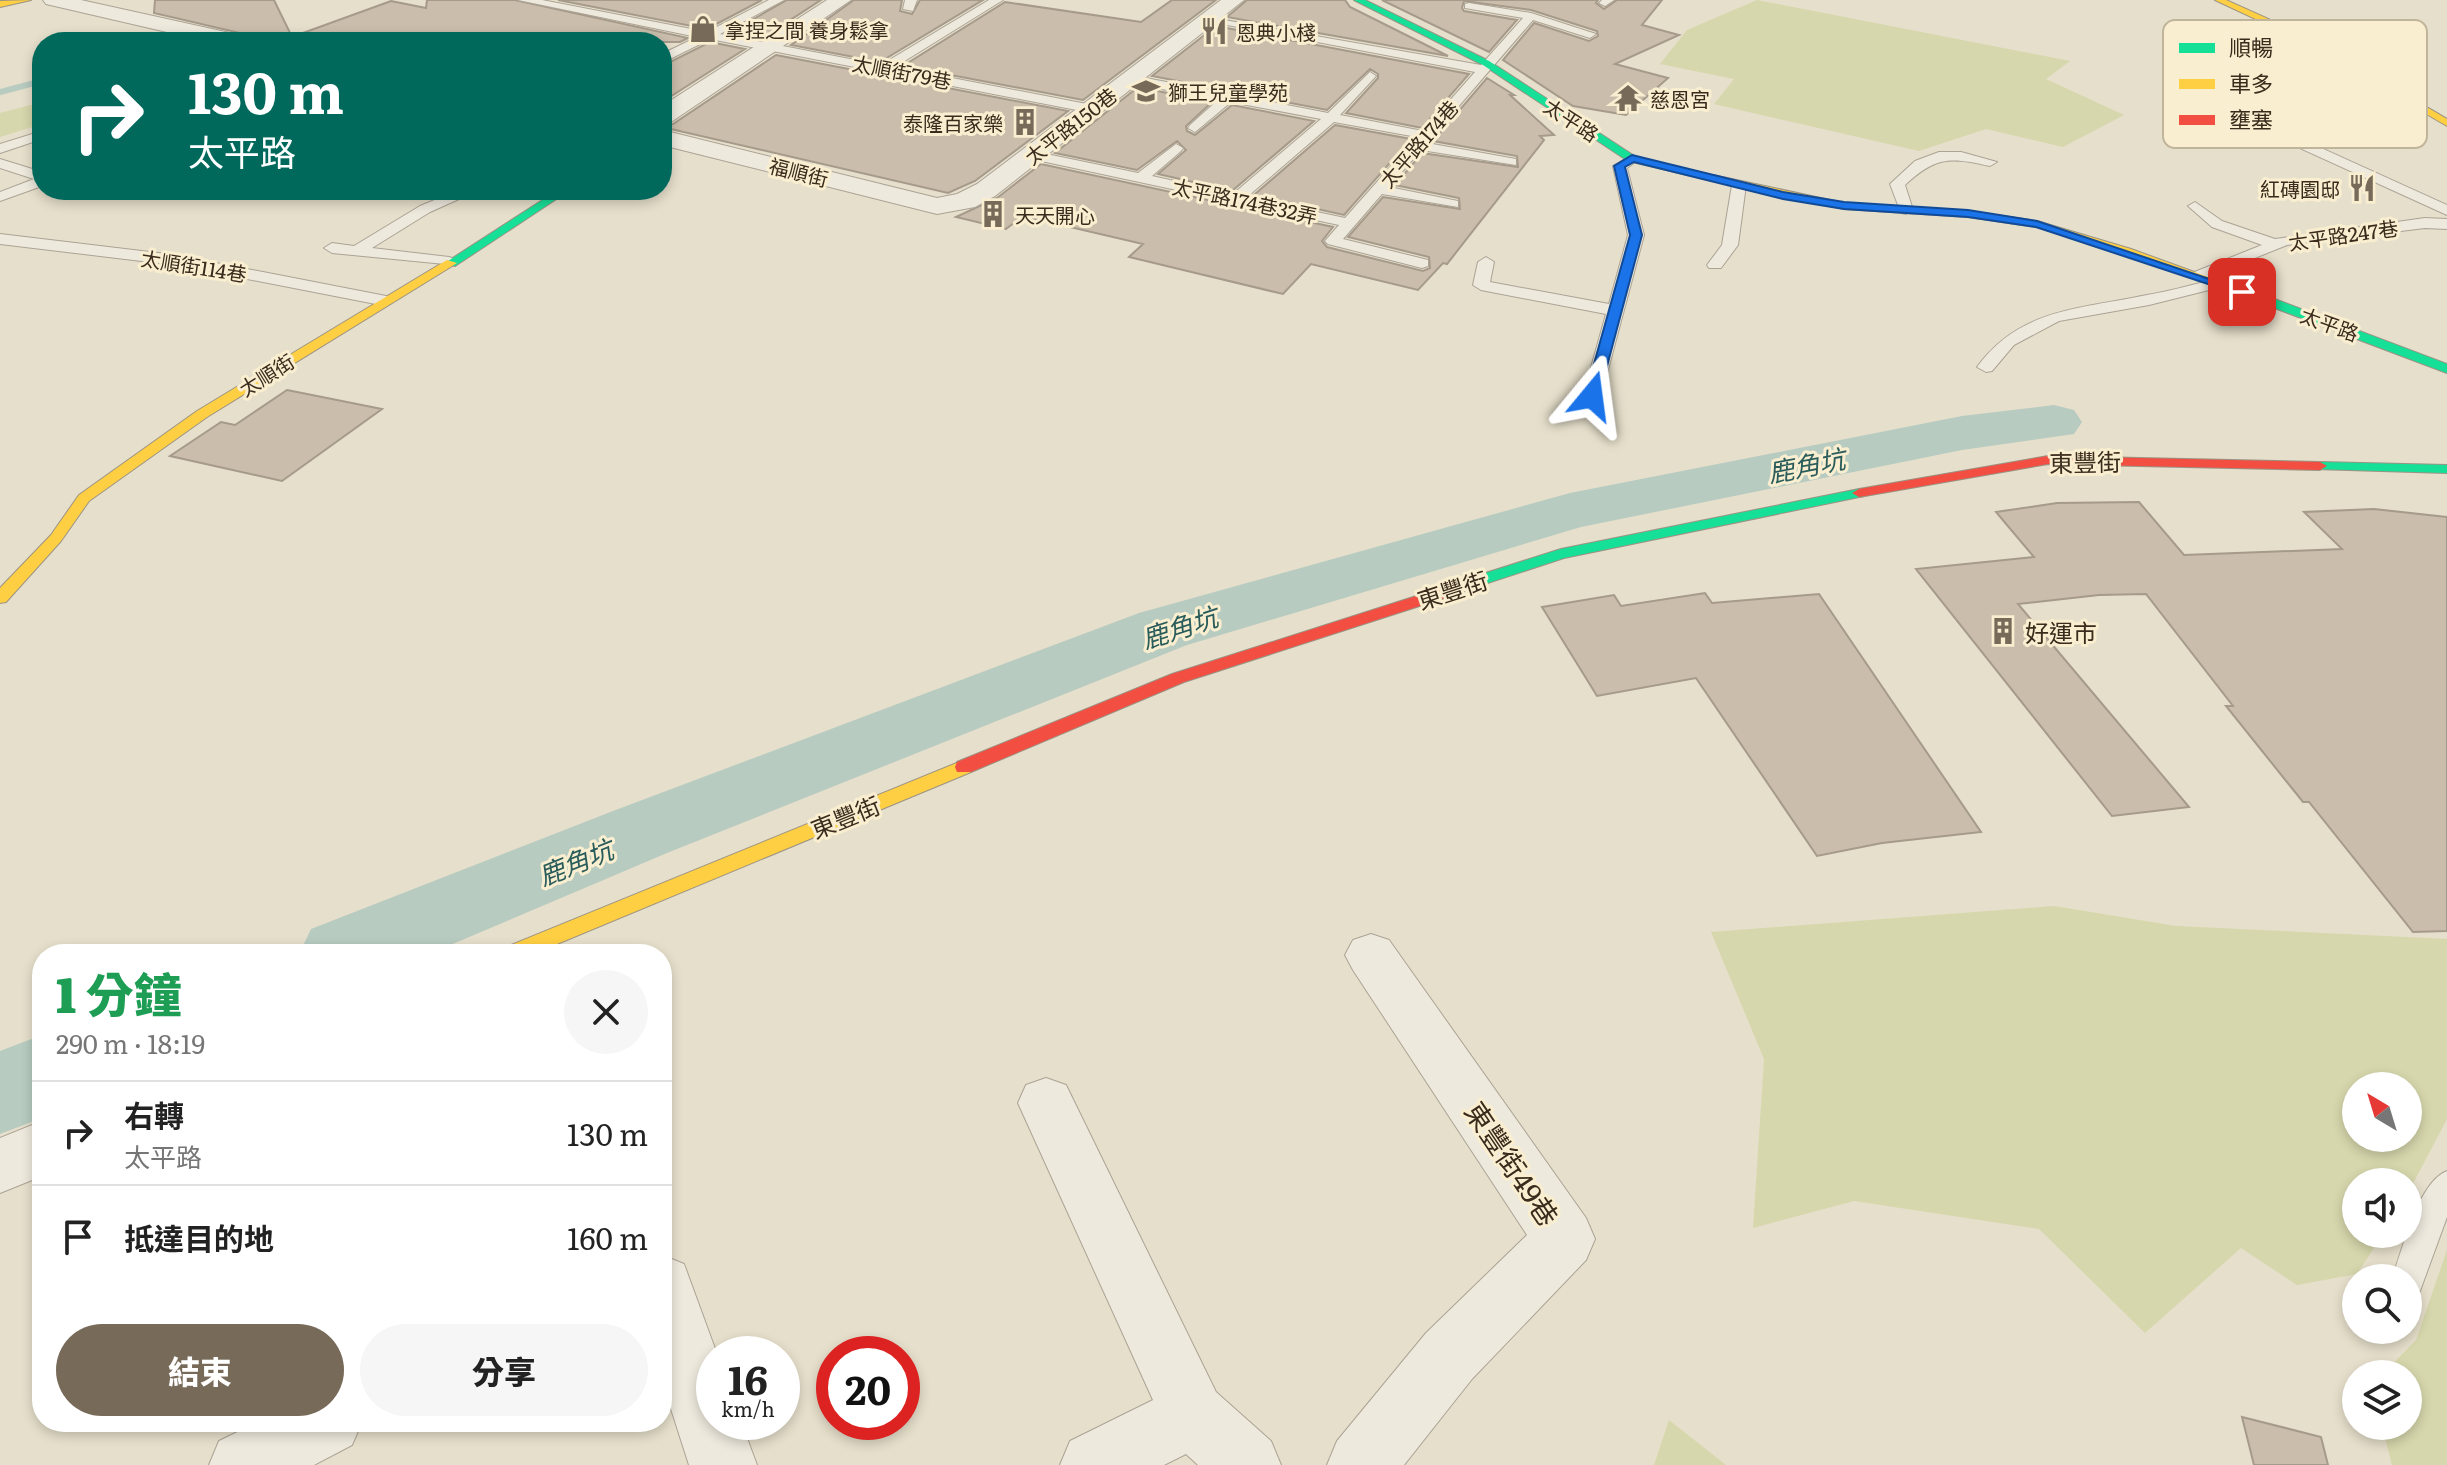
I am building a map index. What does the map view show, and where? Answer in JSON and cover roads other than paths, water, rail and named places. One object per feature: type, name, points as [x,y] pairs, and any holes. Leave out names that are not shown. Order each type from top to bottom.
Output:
[{"type":"street","points":[[0,4],[27,0]]},
{"type":"street","points":[[53,0],[195,32]]},
{"type":"street","points":[[672,110],[841,0]]},
{"type":"street","name":"太平路150巷","points":[[937,206],[965,201],[986,190],[1234,0]]},
{"type":"street","name":"太平路","points":[[1359,0],[1484,66],[1632,159],[1844,206],[1968,214],[2037,224],[2219,283],[2447,369]]},
{"type":"street","points":[[2219,0],[2263,20]]},
{"type":"street","points":[[2427,111],[2447,123]]},
{"type":"street","name":"福順街","points":[[672,140],[937,206]]},
{"type":"street","name":"太順街","points":[[0,598],[56,538],[84,498],[202,414],[553,200]]},
{"type":"street","name":"東豐街","points":[[570,942],[1178,678],[1561,554],[1855,494],[2048,460],[2447,469]]},
{"type":"street","name":"東豐街49巷","points":[[1361,1465],[1449,1356],[1565,1239],[1371,955]]},
{"type":"street","points":[[1046,1103],[1193,1415],[1247,1465]]},
{"type":"street","points":[[0,1166],[32,1152]]},
{"type":"street","points":[[672,1315],[723,1465]]},
{"type":"street","points":[[1094,1465],[1193,1415]]},
{"type":"street","points":[[243,1465],[309,1432]]},
{"type":"lane","name":"太順街79巷","points":[[524,0],[1092,109]]},
{"type":"lane","points":[[570,8],[588,0]]},
{"type":"lane","points":[[672,54],[778,0]]},
{"type":"lane","points":[[885,68],[997,0]]},
{"type":"lane","points":[[1469,6],[1531,16],[1590,34]]},
{"type":"lane","name":"太平路174巷","points":[[1349,223],[1531,16]]},
{"type":"lane","points":[[1207,20],[1484,66]]},
{"type":"lane","points":[[1237,198],[1330,118],[1370,76]]},
{"type":"lane","points":[[1130,79],[1330,118],[1511,162]]},
{"type":"lane","points":[[1195,128],[1229,97]]},
{"type":"lane","points":[[0,149],[32,138]]},
{"type":"lane","points":[[1141,178],[1176,148]]},
{"type":"lane","points":[[2314,148],[2339,164],[2447,211]]},
{"type":"lane","points":[[1906,210],[1897,184],[1916,166],[1947,152],[1990,162]]},
{"type":"lane","name":"太平路174巷32弄","points":[[1032,155],[1349,223]]},
{"type":"lane","points":[[1592,396],[1636,235],[1620,166],[1632,159]]},
{"type":"lane","points":[[0,163],[32,175]]},
{"type":"lane","points":[[0,197],[32,183]]},
{"type":"lane","points":[[1715,265],[1730,245],[1739,185]]},
{"type":"lane","points":[[1378,189],[1453,204]]},
{"type":"lane","points":[[357,251],[425,209],[447,200]]},
{"type":"lane","points":[[2195,206],[2217,224],[2275,244]]},
{"type":"lane","points":[[1349,223],[1333,241],[1422,263]]},
{"type":"lane","name":"太平路247巷","points":[[2198,276],[2284,241],[2425,223],[2447,224]]},
{"type":"lane","name":"太順街114巷","points":[[0,239],[175,260],[386,301]]},
{"type":"lane","points":[[332,248],[449,262]]},
{"type":"lane","points":[[1486,262],[1481,285],[1617,311]]},
{"type":"lane","points":[[1986,367],[2008,341],[2054,317],[2149,300],[2219,283]]},
{"type":"lane","points":[[2414,1264],[2437,1200],[2447,1186]]},
{"type":"waterway","points":[[0,92],[32,84]]},
{"type":"waterway","name":"鹿角坑","points":[[366,944],[640,832],[1163,629],[1570,511],[1962,433],[2054,422]]},
{"type":"waterway","name":"鹿角坑","points":[[0,1093],[32,1079]]},
{"type":"place","name":"拿捏之間 養身鬆拿","points":[[703,29]]},
{"type":"place","name":"恩典小棧","points":[[1214,31]]},
{"type":"place","name":"獅王兒童學苑","points":[[1146,91]]},
{"type":"place","name":"慈恩宮","points":[[1628,98]]},
{"type":"place","name":"泰隆百家樂","points":[[1025,122]]},
{"type":"place","name":"紅磚園邸","points":[[2362,188]]},
{"type":"place","name":"天天開心","points":[[993,214]]},
{"type":"place","name":"好運市","points":[[2003,631]]}]
